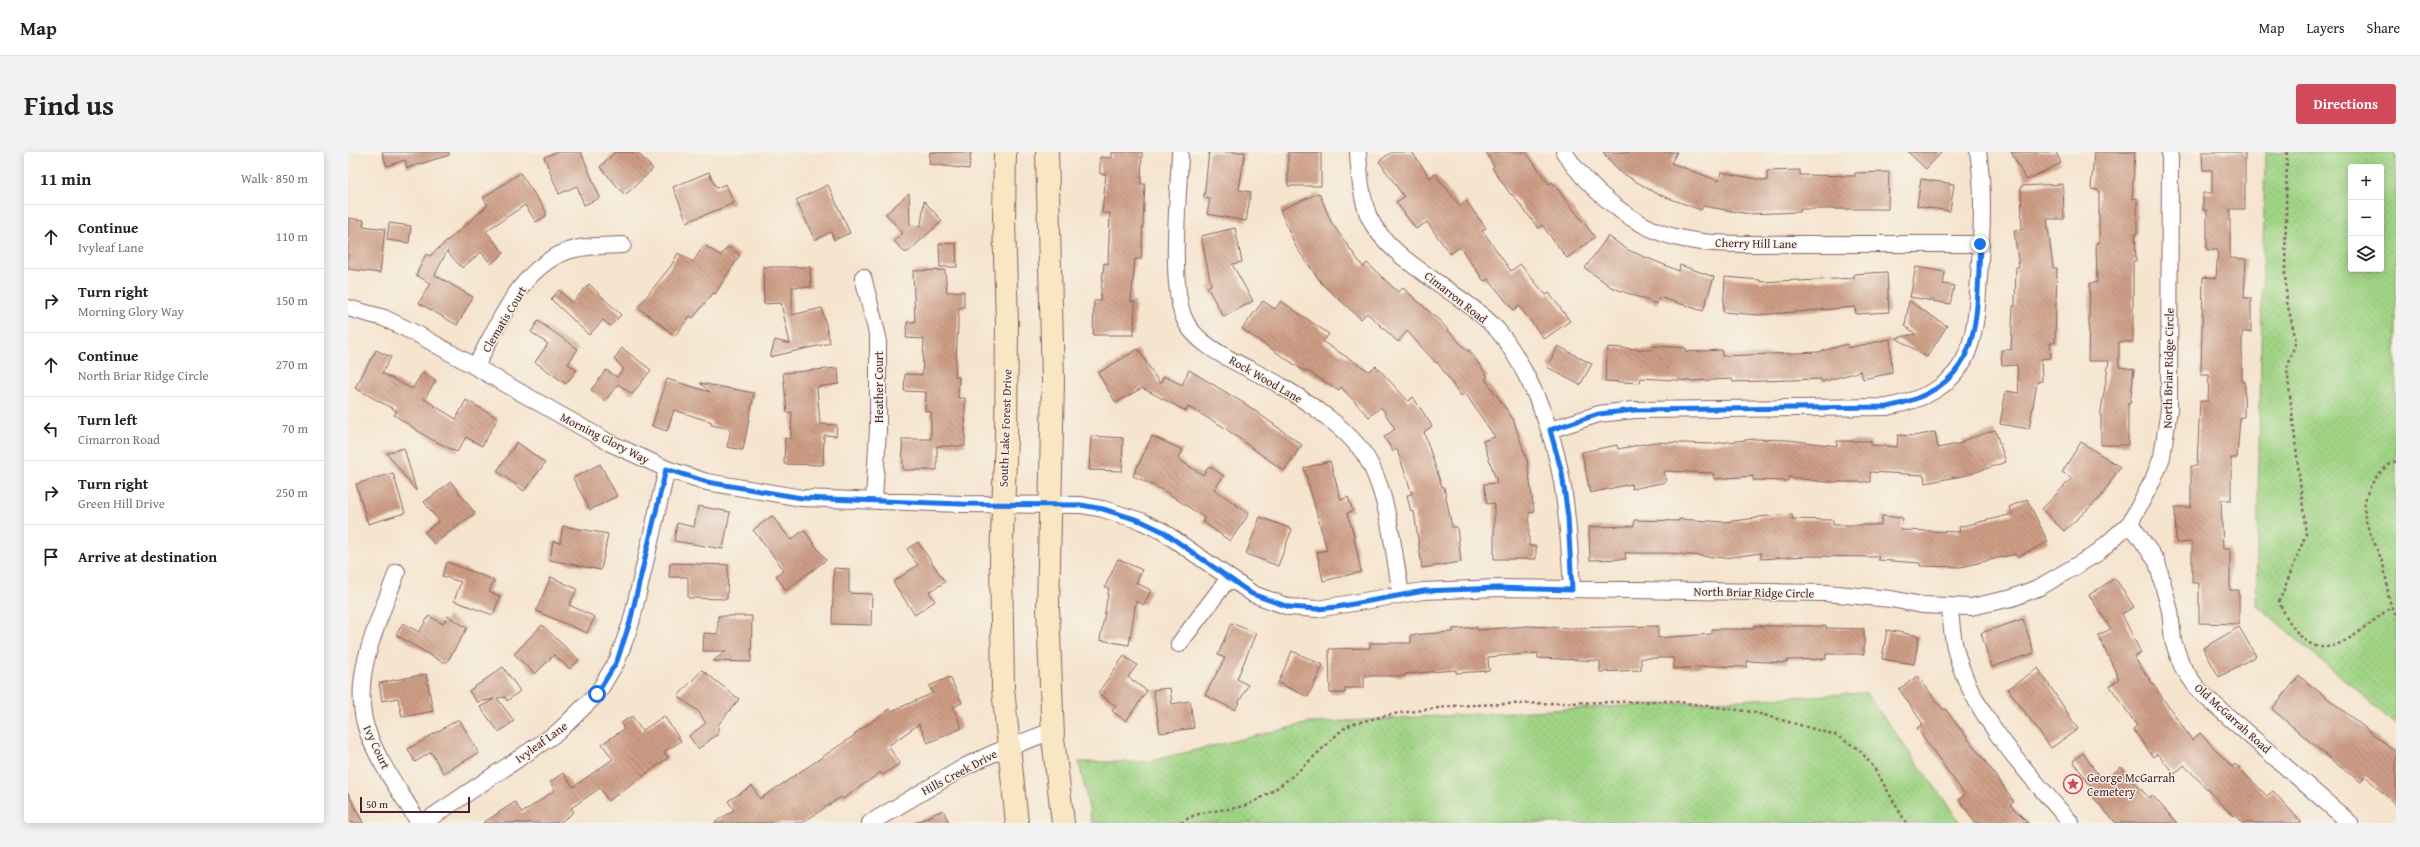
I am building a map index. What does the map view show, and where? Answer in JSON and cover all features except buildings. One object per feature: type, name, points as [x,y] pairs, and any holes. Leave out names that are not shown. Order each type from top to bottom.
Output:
[{"type":"main road","name":"South Lake Forest Drive","points":[[1005,152],[1004,220],[1007,354],[1006,436],[1001,560],[1002,689],[1017,823]]},
{"type":"main road","points":[[1047,152],[1053,381],[1048,591],[1052,731],[1063,823]]},
{"type":"street","name":"Rock Wood Lane","points":[[1180,152],[1177,265],[1180,305],[1189,329],[1200,340],[1293,394],[1336,423],[1360,448],[1375,474],[1381,491],[1401,594]]},
{"type":"street","name":"Cimarron Road","points":[[1358,152],[1362,192],[1370,218],[1396,250],[1484,316],[1500,333],[1522,368],[1550,430],[1562,473],[1568,517],[1572,590]]},
{"type":"street","name":"Cherry Hill Lane","points":[[1564,152],[1577,171],[1600,194],[1628,215],[1658,231],[1674,237],[1725,243],[1980,244]]},
{"type":"street","points":[[1550,430],[1599,414],[1634,410],[1887,407],[1912,402],[1930,393],[1946,381],[1963,362],[1970,350],[1976,319],[1982,217],[1978,152]]},
{"type":"street","name":"North Briar Ridge Circle","points":[[1003,505],[1081,505],[1103,509],[1141,521],[1177,541],[1228,579],[1252,594],[1289,607],[1317,609],[1337,607],[1401,594],[1424,591],[1498,588],[1826,593],[1950,607],[1971,607],[1992,604],[2040,587],[2096,554],[2130,523],[2153,480],[2162,457],[2167,437],[2169,409],[2170,152]]},
{"type":"street","name":"Clematis Court","points":[[476,366],[504,314],[522,286],[536,269],[553,257],[568,251],[622,245]]},
{"type":"street","name":"Heather Court","points":[[863,276],[878,337],[878,430],[874,500]]},
{"type":"street","name":"Morning Glory Way","points":[[348,308],[384,318],[476,366],[592,433],[666,469],[707,482],[752,491],[802,498],[1003,505]]},
{"type":"street","name":"Ivyleaf Lane","points":[[423,823],[558,732],[597,694],[617,661],[630,622],[666,469]]},
{"type":"street","name":"Old McGarrah Road","points":[[2130,523],[2157,562],[2170,611],[2176,654],[2188,676],[2208,699],[2350,823]]},
{"type":"street","name":"Ivy Court","points":[[397,572],[367,653],[362,685],[362,709],[368,733],[419,823]]},
{"type":"street","points":[[1179,644],[1228,579]]},
{"type":"street","points":[[1950,607],[1951,630],[1957,656],[1979,702],[2025,770],[2071,823]]},
{"type":"street","name":"Hills Creek Drive","points":[[870,823],[942,779],[1008,747],[1052,731]]},
{"type":"path","points":[[2286,152],[2285,274],[2287,302],[2296,341],[2287,369],[2306,534],[2279,602],[2288,622],[2302,639],[2314,646],[2328,648],[2342,644],[2391,607]]},
{"type":"path","points":[[2396,461],[2388,465],[2375,478],[2365,497],[2365,516],[2383,564],[2391,607],[2396,614]]},
{"type":"path","points":[[1181,823],[1207,811],[1242,807],[1253,802],[1287,781],[1343,729],[1352,724],[1393,714],[1452,706],[1671,701],[1753,712],[1836,735],[1859,749],[1875,769],[1906,823]]},
{"type":"green space","points":[[2265,152],[2396,152],[2396,725],[2256,604]]},
{"type":"green space","points":[[1866,693],[1961,823],[1092,823],[1079,762],[1146,762],[1309,723]]},
{"type":"place","name":"George McGarrah Cemetery","points":[[2073,784]]},
{"type":"route","points":[[597,694],[617,661],[624,643],[666,469],[707,482],[752,491],[802,498],[995,505],[1081,505],[1103,509],[1141,521],[1162,531],[1228,579],[1252,594],[1270,602],[1289,607],[1317,609],[1337,607],[1401,594],[1424,591],[1498,588],[1572,590],[1568,517],[1562,473],[1550,430],[1599,414],[1634,410],[1887,407],[1912,402],[1930,393],[1951,377],[1970,350],[1974,336],[1976,319],[1980,244]]}]
